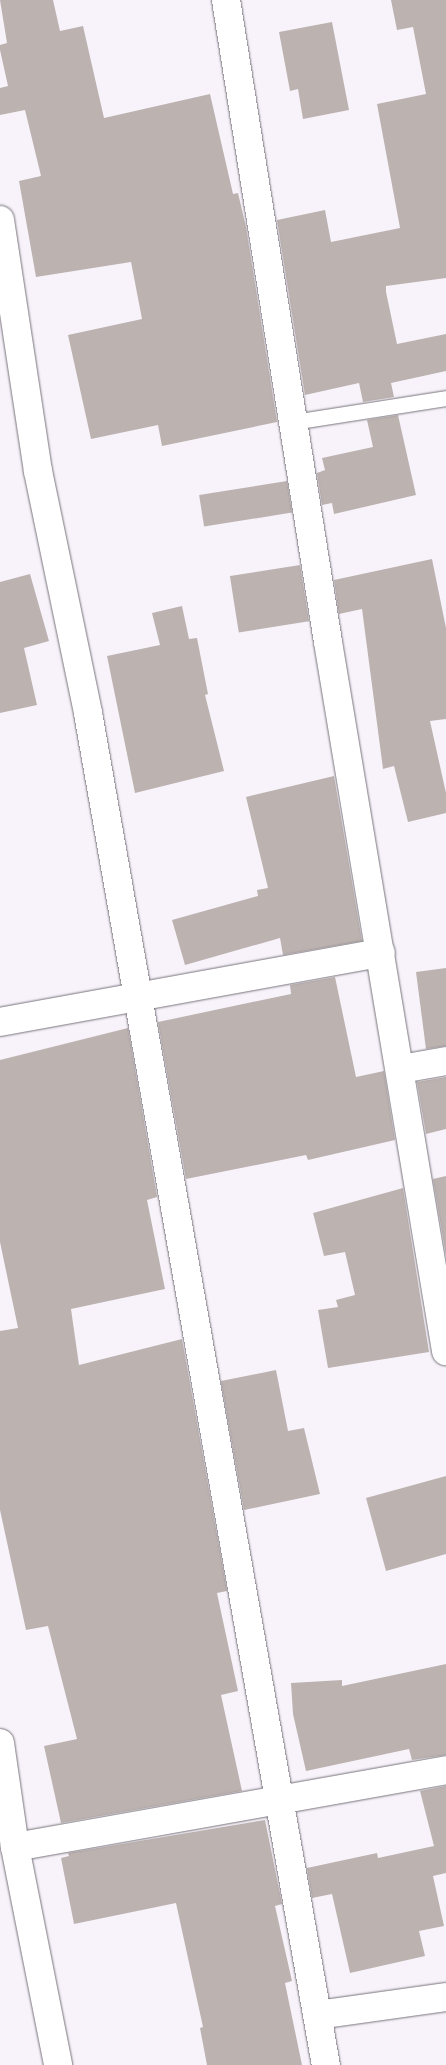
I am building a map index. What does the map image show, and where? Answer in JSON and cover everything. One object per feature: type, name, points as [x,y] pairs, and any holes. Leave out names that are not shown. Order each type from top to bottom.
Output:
[{"type":"street","points":[[226,0],[293,422],[446,1351]]},
{"type":"street","points":[[0,220],[38,472],[88,713],[326,2065]]},
{"type":"street","points":[[0,1022],[381,953]]},
{"type":"street","points":[[401,1069],[446,1061]]},
{"type":"street","points":[[0,1743],[15,1847],[58,2065]]},
{"type":"street","points":[[15,1847],[446,1770]]},
{"type":"street","points":[[318,2015],[446,1997]]},
{"type":"lane","points":[[293,422],[446,398]]},
{"type":"building","points":[[0,0],[53,0],[60,31],[83,26],[104,118],[210,94],[233,194],[238,193],[246,227],[277,422],[162,446],[158,425],[91,439],[68,335],[142,319],[131,262],[36,277],[19,181],[41,176],[25,110],[0,115],[0,88],[8,86],[0,50],[0,45],[7,43]]},
{"type":"building","points":[[391,0],[446,0],[446,278],[386,286],[386,292],[397,344],[446,334],[446,371],[391,383],[394,397],[363,402],[359,383],[305,395],[277,220],[325,210],[331,242],[400,228],[377,104],[426,94],[413,27],[397,30]]},
{"type":"building","points":[[332,22],[349,110],[303,119],[298,89],[290,91],[279,32]]},
{"type":"building","points":[[398,415],[416,495],[334,514],[332,503],[322,505],[317,473],[325,470],[322,458],[373,447],[367,420]]},
{"type":"building","points":[[287,481],[292,513],[204,527],[199,495]]},
{"type":"building","points":[[432,559],[446,628],[446,719],[430,721],[446,793],[446,813],[408,822],[394,766],[383,769],[362,609],[339,614],[334,580]]},
{"type":"building","points":[[300,565],[309,621],[239,632],[230,576]]},
{"type":"building","points":[[30,574],[49,641],[24,648],[37,705],[0,713],[0,582]]},
{"type":"building","points":[[182,606],[189,639],[197,638],[208,694],[205,695],[224,771],[135,793],[107,656],[160,645],[152,613]]},
{"type":"building","points":[[334,776],[362,941],[283,955],[280,938],[185,965],[172,920],[258,896],[257,890],[268,888],[246,797]]},
{"type":"building","points":[[446,968],[446,1046],[426,1049],[416,972]]},
{"type":"building","points":[[335,977],[356,1077],[384,1071],[395,1140],[308,1160],[306,1155],[186,1179],[158,1022],[291,994],[290,985]]},
{"type":"building","points":[[128,1028],[157,1197],[147,1200],[165,1289],[71,1309],[79,1365],[182,1339],[227,1591],[217,1593],[238,1691],[221,1695],[242,1791],[61,1823],[44,1746],[77,1739],[48,1626],[26,1630],[0,1510],[0,1331],[18,1328],[0,1242],[0,1060]]},
{"type":"building","points":[[446,1077],[446,1129],[426,1134],[417,1082]]},
{"type":"building","points":[[446,1176],[446,1256],[433,1179]]},
{"type":"building","points":[[403,1188],[429,1352],[328,1368],[318,1310],[338,1307],[336,1300],[355,1295],[345,1252],[324,1256],[313,1213]]},
{"type":"building","points":[[276,1370],[288,1431],[304,1428],[320,1494],[244,1510],[221,1381]]},
{"type":"building","points":[[446,1476],[446,1554],[386,1571],[366,1498]]},
{"type":"building","points":[[446,1664],[446,1755],[412,1760],[409,1749],[306,1771],[293,1714],[291,1683],[342,1680],[342,1686]]},
{"type":"building","points":[[446,1786],[446,1873],[433,1876],[444,1926],[419,1931],[425,1956],[350,1973],[332,1894],[312,1898],[307,1868],[377,1853],[378,1858],[434,1846],[420,1791]]},
{"type":"building","points":[[265,1820],[282,1904],[275,1906],[292,1981],[285,1983],[302,2065],[207,2065],[200,2028],[203,2027],[176,1903],[74,1924],[61,1858],[69,1856],[68,1853]]}]
